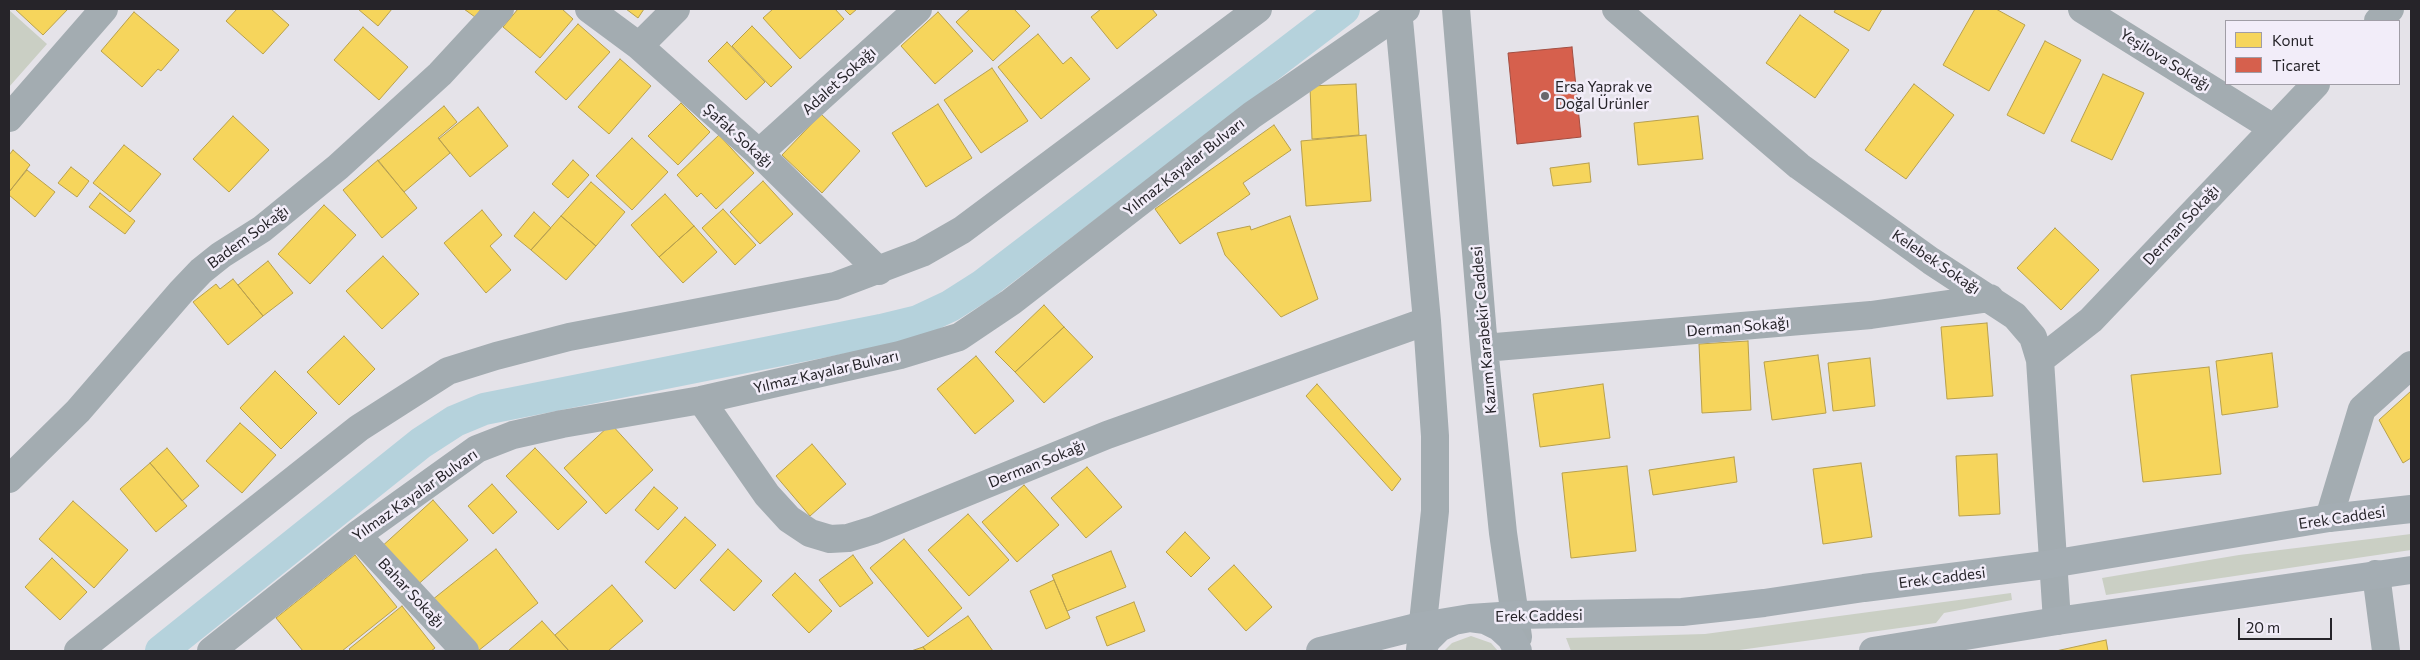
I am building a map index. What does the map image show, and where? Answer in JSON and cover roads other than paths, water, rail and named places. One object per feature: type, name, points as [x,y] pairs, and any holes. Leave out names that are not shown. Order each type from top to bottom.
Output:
[{"type":"main road","name":"Erek Caddesi","points":[[1320,651],[1422,643],[1470,618],[1515,615],[1682,612],[1764,604],[1864,588],[2054,564],[2329,518],[2411,509]]},
{"type":"main road","points":[[1873,651],[2057,621],[2411,570]]},
{"type":"main road","name":"Erek Caddesi","points":[[1470,618],[1485,620],[1499,627],[1511,638],[1519,651]]},
{"type":"street","points":[[9,118],[104,9]]},
{"type":"street","name":"Badem Sokağı","points":[[9,479],[78,411],[201,271],[221,255],[262,229],[338,167],[440,74],[500,9]]},
{"type":"street","name":"Şafak Sokağı","points":[[589,9],[639,46],[759,153],[879,271]]},
{"type":"street","points":[[639,46],[676,9]]},
{"type":"street","name":"Adalet Sokağı","points":[[759,153],[918,9]]},
{"type":"street","points":[[78,651],[359,428],[448,371],[569,337],[835,286],[879,271],[922,253],[962,230],[1258,9]]},
{"type":"street","name":"Kazım Karabekir Caddesi","points":[[1456,9],[1484,348],[1503,533],[1519,651]]},
{"type":"street","name":"Kelebek Sokağı","points":[[1616,9],[1799,166],[1931,261],[2015,316],[2033,337],[2040,360],[2057,621]]},
{"type":"street","name":"Yeşilova Sokağı","points":[[2082,9],[2273,128]]},
{"type":"street","points":[[2379,20],[2390,9]]},
{"type":"street","points":[[1401,10],[1427,321],[1436,476],[1435,511],[1422,643]]},
{"type":"street","name":"Yılmaz Kayalar Bulvarı","points":[[211,651],[357,535],[470,454],[513,434],[702,400],[900,355],[959,338],[1011,302],[1252,115],[1401,10]]},
{"type":"street","name":"Derman Sokağı","points":[[2040,360],[2091,320],[2315,85]]},
{"type":"street","name":"Derman Sokağı","points":[[1484,348],[1871,315],[1990,298]]},
{"type":"street","name":"Derman Sokağı","points":[[702,400],[767,495],[789,519],[810,533],[830,539],[848,538],[874,530],[1107,435],[1427,321]]},
{"type":"street","points":[[2329,518],[2362,409],[2411,365]]},
{"type":"street","name":"Bahar Sokağı","points":[[357,535],[465,651]]},
{"type":"street","points":[[2376,574],[2386,651]]},
{"type":"waterway","points":[[161,651],[421,443],[455,421],[484,409],[881,330],[918,321],[950,306],[983,285],[1344,9]]},
{"type":"place","name":"Ersa Yaprak ve Doğal Ürünler","points":[[1545,96]]}]
